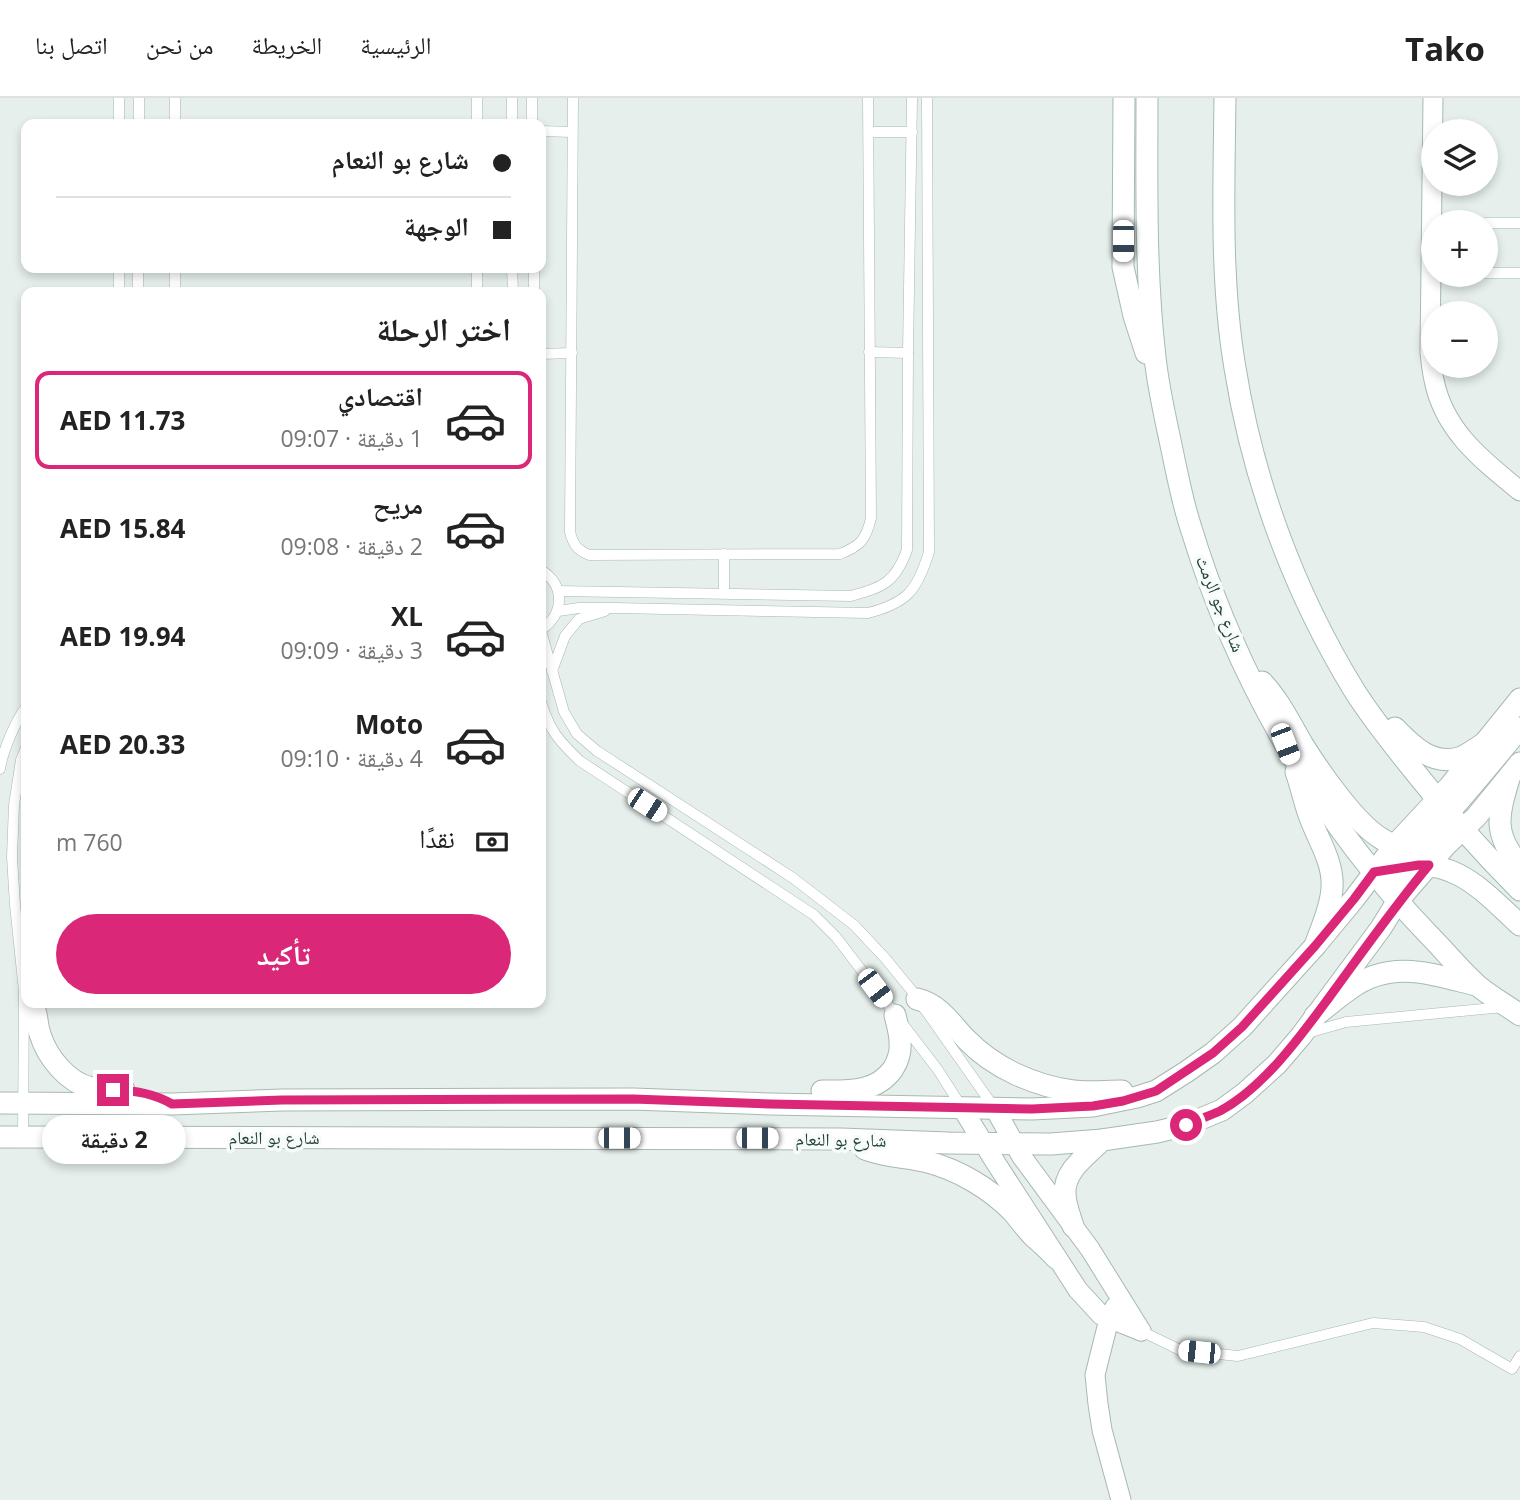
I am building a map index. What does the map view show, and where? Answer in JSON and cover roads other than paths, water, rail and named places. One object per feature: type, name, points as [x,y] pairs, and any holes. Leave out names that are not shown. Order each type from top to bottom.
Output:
[{"type":"street","points":[[1124,98],[1123,267],[1134,316],[1161,402]]},
{"type":"street","name":"شارع جو الرمث","points":[[1147,98],[1149,292],[1161,402],[1190,526],[1226,626],[1248,675],[1285,744],[1327,809],[1374,872],[1398,902],[1477,985],[1514,1011]]},
{"type":"street","points":[[1224,98],[1224,266],[1234,368],[1258,475],[1278,531],[1302,592],[1334,655],[1365,706],[1449,814],[1489,860],[1520,890]]},
{"type":"street","points":[[1433,98],[1430,352],[1434,381],[1440,402],[1463,442],[1520,491]]},
{"type":"street","points":[[1248,675],[1261,681],[1270,690],[1304,746],[1354,814],[1381,839],[1474,883],[1520,925]]},
{"type":"street","points":[[1449,814],[1486,742],[1520,699]]},
{"type":"street","points":[[1365,706],[1394,727],[1410,744],[1437,760],[1461,757],[1486,742]]},
{"type":"street","points":[[1449,814],[1520,728]]},
{"type":"street","points":[[1285,744],[1308,813],[1327,857],[1332,878],[1328,906],[1315,946]]},
{"type":"street","points":[[1449,814],[1476,817],[1515,769]]},
{"type":"street","points":[[1515,769],[1500,817],[1500,835],[1520,865]]},
{"type":"street","name":"شارع بو النعام","points":[[0,1103],[633,1099],[995,1109],[1093,1106],[1123,1101],[1156,1091],[1213,1053],[1242,1027],[1315,946],[1374,872],[1413,853],[1449,814]]},
{"type":"street","name":"شارع بو النعام","points":[[0,1138],[841,1139],[1051,1144],[1157,1132],[1186,1125],[1222,1110],[1277,1064],[1381,928],[1398,902],[1413,853],[1449,814]]},
{"type":"street","points":[[1398,902],[1398,883],[1403,867],[1413,853]]},
{"type":"street","points":[[1374,872],[1403,867]]},
{"type":"street","points":[[1315,1016],[1352,987],[1387,971],[1422,971],[1477,985]]},
{"type":"street","points":[[917,999],[925,1001],[944,1014],[966,1040],[1000,1065],[1042,1084],[1074,1091],[1156,1091]]},
{"type":"street","points":[[35,1008],[40,1035],[50,1055],[57,1065],[77,1082],[98,1089],[146,1093],[172,1104]]},
{"type":"street","points":[[770,1104],[790,1093],[866,1089],[884,1080],[897,1063],[899,1055],[900,1042],[895,1015]]},
{"type":"street","points":[[962,1108],[1078,1290],[1101,1315],[1141,1331]]},
{"type":"street","points":[[995,1109],[1035,1176],[1101,1264],[1141,1331]]},
{"type":"street","points":[[841,1139],[877,1154],[946,1167],[965,1177],[1012,1211],[1056,1258]]},
{"type":"street","points":[[1073,1226],[1066,1200],[1066,1184],[1070,1174],[1102,1140]]},
{"type":"street","points":[[1120,1296],[1109,1319],[1095,1375],[1102,1430],[1121,1500]]},
{"type":"lane","points":[[119,98],[119,119]]},
{"type":"lane","points":[[139,98],[139,119]]},
{"type":"lane","points":[[176,98],[176,119]]},
{"type":"lane","points":[[477,98],[477,119]]},
{"type":"lane","points":[[512,98],[512,119]]},
{"type":"lane","points":[[532,98],[532,119]]},
{"type":"lane","points":[[573,98],[570,532],[573,544],[589,555],[840,554],[862,542],[871,519],[869,98]]},
{"type":"lane","points":[[558,591],[850,596],[873,590],[889,580],[901,567],[907,550],[912,98]]},
{"type":"lane","points":[[558,611],[615,608],[867,613],[888,608],[906,597],[922,575],[929,552],[927,98]]},
{"type":"lane","points":[[546,131],[572,132]]},
{"type":"lane","points":[[869,132],[912,132]]},
{"type":"lane","points":[[1498,223],[1520,223]]},
{"type":"lane","points":[[1498,273],[1520,273]]},
{"type":"lane","points":[[869,352],[908,353]]},
{"type":"lane","points":[[546,354],[572,353]]},
{"type":"lane","points":[[724,554],[724,593]]},
{"type":"lane","points":[[546,574],[558,591],[559,602],[558,611],[546,627]]},
{"type":"lane","points":[[551,671],[565,636],[579,619],[615,608]]},
{"type":"lane","points":[[546,651],[564,712],[577,734],[597,751],[793,878],[854,925],[885,958],[917,999],[995,1109]]},
{"type":"lane","points":[[0,769],[2,757],[21,714]]},
{"type":"lane","points":[[546,716],[562,744],[580,761],[814,915],[836,937],[937,1070],[962,1108]]},
{"type":"lane","points":[[21,758],[14,805],[12,857],[21,950]]},
{"type":"lane","points":[[23,1138],[27,1008]]},
{"type":"lane","points":[[1301,1036],[1346,1021],[1514,1011]]},
{"type":"lane","points":[[1141,1331],[1180,1350],[1238,1356],[1373,1323],[1424,1328],[1460,1339],[1516,1372],[1520,1356]]}]
